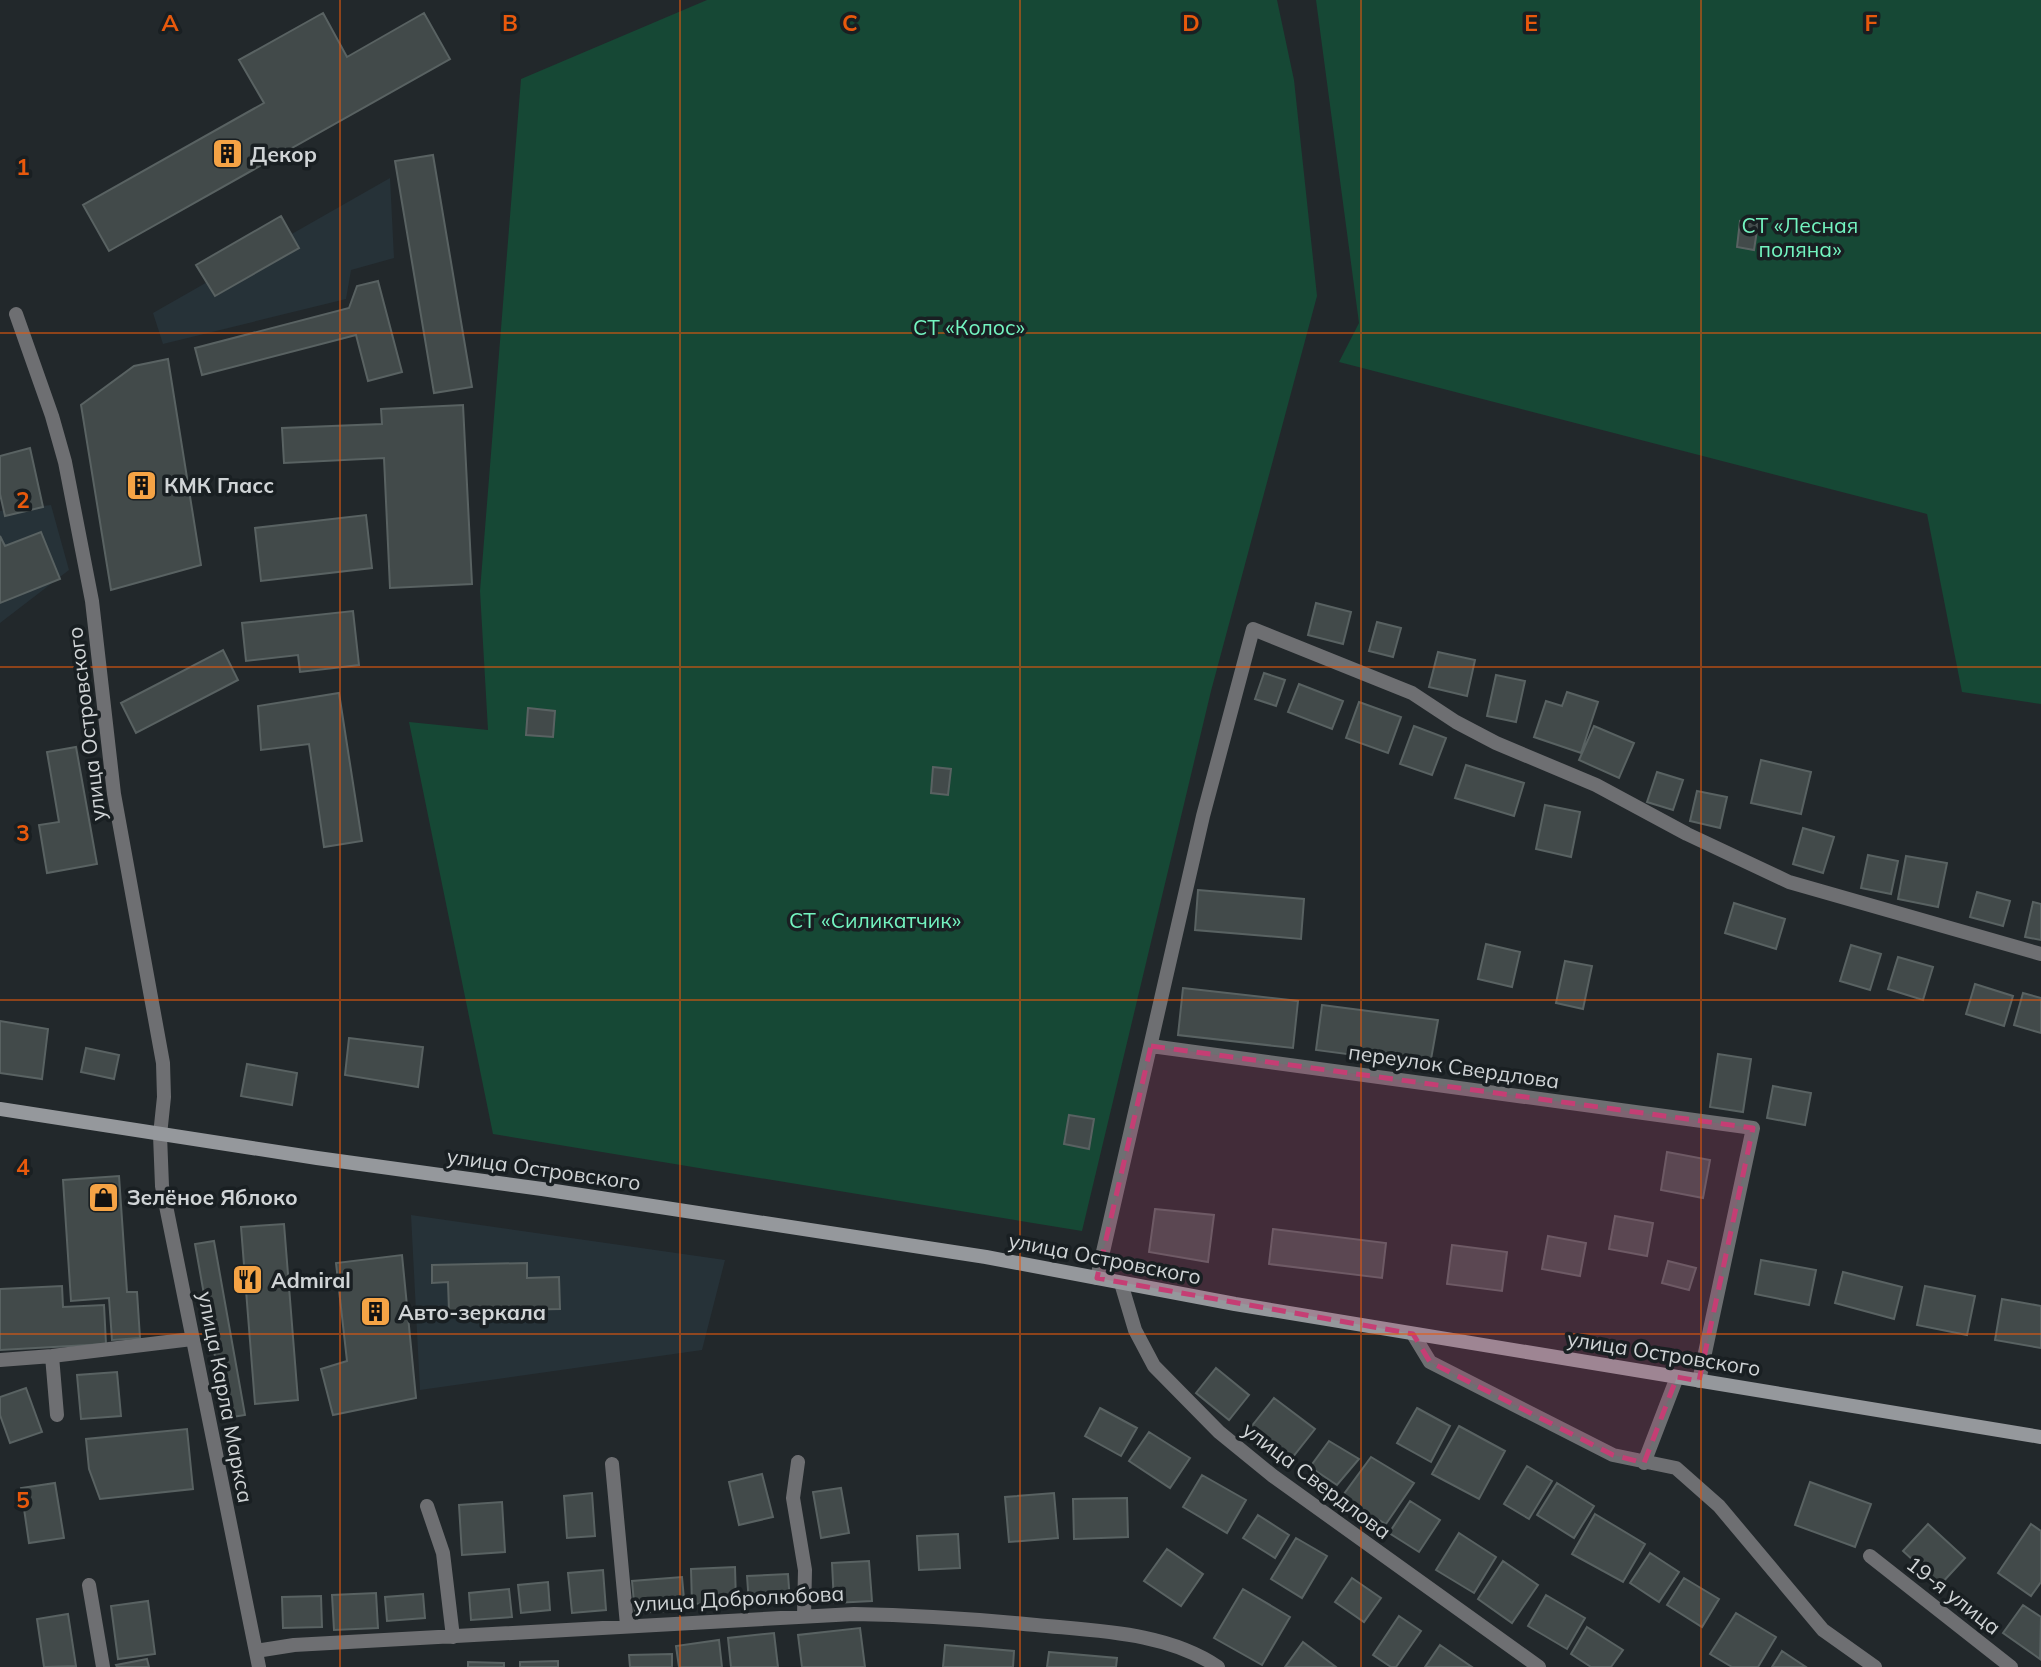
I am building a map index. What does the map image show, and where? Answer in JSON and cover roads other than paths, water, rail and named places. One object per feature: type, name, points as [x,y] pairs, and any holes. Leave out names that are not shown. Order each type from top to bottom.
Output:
[{"type":"street","name":"улица Островского","points":[[16,314],[52,416],[65,462],[92,601],[114,794],[163,1063],[164,1097],[159,1135]]},
{"type":"street","points":[[1097,1278],[1203,816],[1253,629],[1412,693],[1456,722],[1496,743],[1596,785],[1687,834],[1789,881],[2041,954]]},
{"type":"street","name":"переулок Свердлова","points":[[1150,1046],[1753,1128],[1699,1381]]},
{"type":"street","name":"улица Островского","points":[[0,1109],[159,1135],[905,1244],[1413,1334],[2041,1437]]},
{"type":"street","name":"улица Карла Маркса","points":[[159,1135],[162,1186],[259,1667]]},
{"type":"street","name":"улица Свердлова","points":[[1121,1283],[1135,1330],[1154,1366],[1219,1432],[1273,1476],[1539,1667]]},
{"type":"street","points":[[1413,1334],[1430,1362],[1613,1455],[1676,1468],[1719,1506],[1823,1630],[1875,1667]]},
{"type":"street","points":[[0,1360],[192,1339]]},
{"type":"street","points":[[52,1356],[57,1415]]},
{"type":"street","points":[[1644,1463],[1677,1377]]},
{"type":"street","points":[[798,1462],[793,1498],[805,1570],[804,1616]]},
{"type":"street","points":[[612,1464],[627,1625]]},
{"type":"street","points":[[427,1506],[443,1553],[453,1637]]},
{"type":"street","name":"19-я улица","points":[[1870,1556],[2011,1667]]},
{"type":"street","points":[[89,1585],[103,1667]]},
{"type":"street","name":"улица Добролюбова","points":[[256,1651],[293,1645],[853,1614],[934,1616],[1106,1631],[1163,1642],[1204,1657],[1218,1667]]},
{"type":"place","name":"Декор","points":[[227,154]]},
{"type":"place","name":"КМК Гласс","points":[[141,485]]},
{"type":"place","name":"Зелёное Яблоко","points":[[104,1197]]},
{"type":"place","name":"Admiral","points":[[248,1280]]},
{"type":"place","name":"Авто-зеркала","points":[[375,1312]]},
{"type":"park label","name":"СТ «Лесная поляна»","points":[[1800,237]]},
{"type":"park label","name":"СТ «Колос»","points":[[969,327]]},
{"type":"park label","name":"СТ «Силикатчик»","points":[[875,920]]}]
